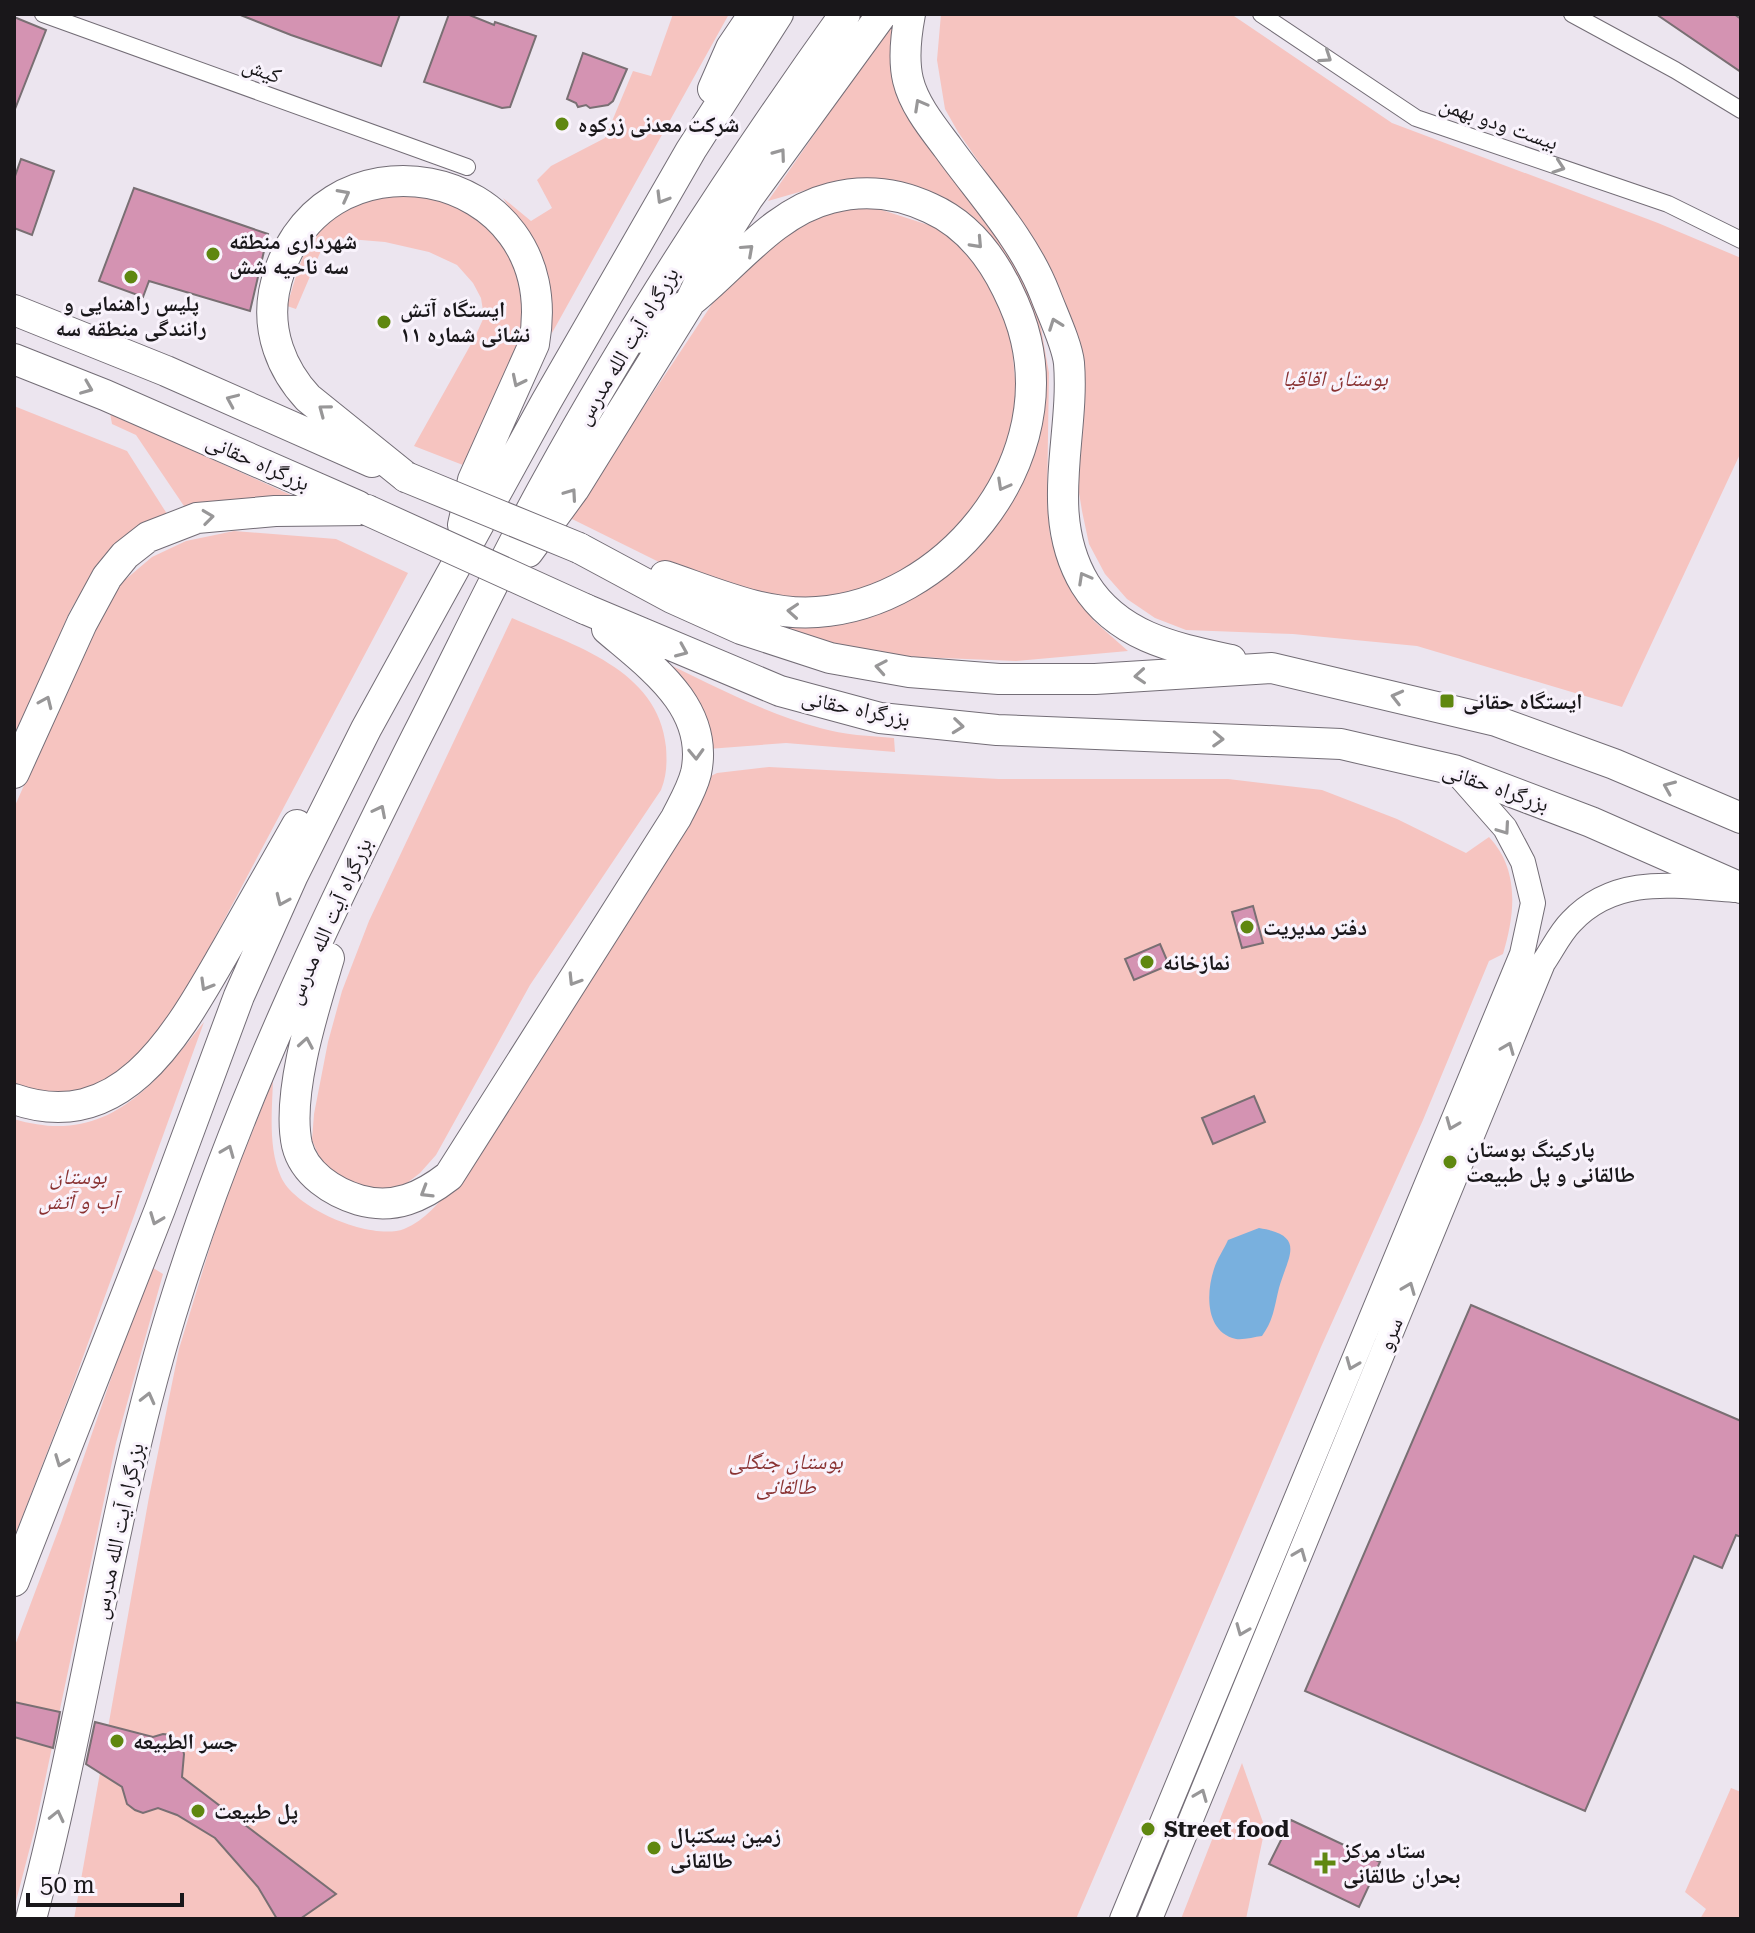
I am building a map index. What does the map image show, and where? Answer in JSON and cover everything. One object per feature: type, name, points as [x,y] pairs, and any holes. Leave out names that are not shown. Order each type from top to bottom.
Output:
[{"type":"highway","points":[[691,150],[718,75],[731,48],[754,14]]},
{"type":"highway","name":"بزرگراه آیت الله مدرس","points":[[14,1581],[160,1209],[239,996],[293,875],[366,729],[546,402],[691,150],[778,14]]},
{"type":"highway","name":"بزرگراه آیت الله مدرس","points":[[31,1919],[66,1778],[132,1461],[167,1327],[200,1224],[233,1139],[360,851],[547,482],[702,222],[845,14]]},
{"type":"highway","points":[[474,624],[574,489],[690,302],[714,252],[748,198],[882,14]]},
{"type":"highway","points":[[910,14],[905,49],[909,84],[934,129],[1030,261],[1069,361],[1063,465],[1064,510],[1075,562],[1086,585],[1103,606],[1145,638],[1175,648],[1272,668]]},
{"type":"highway","points":[[406,477],[308,398],[294,383],[277,346],[272,322],[278,276],[286,253],[298,235],[338,196],[360,187],[404,180],[443,187],[488,208],[518,239],[537,294],[534,344],[473,480],[452,577]]},
{"type":"highway","points":[[579,548],[761,607],[803,612],[846,608],[892,593],[935,568],[963,545],[982,521],[1007,479],[1027,419],[1027,341],[999,272],[986,252],[946,215],[917,201],[889,194],[859,193],[828,198],[795,214],[767,232],[690,302],[629,342]]},
{"type":"highway","name":"بزرگراه حقانی","points":[[14,310],[166,371],[406,477],[579,548],[672,598],[741,629],[830,658],[896,670],[999,679],[1095,679],[1272,668],[1496,721],[1614,764],[1741,818]]},
{"type":"highway","name":"بزرگراه حقانی","points":[[14,359],[105,395],[585,609],[780,691],[880,718],[997,730],[1341,744],[1454,770],[1591,822],[1741,889]]},
{"type":"highway","points":[[14,773],[82,623],[107,577],[125,555],[148,537],[197,518],[275,511],[367,510]]},
{"type":"highway","points":[[360,851],[310,1021],[297,1089],[295,1124],[298,1148],[321,1182],[342,1195],[364,1202],[388,1204],[411,1200],[430,1191],[449,1176],[676,818],[696,772],[697,749],[685,705],[654,668],[585,609]]},
{"type":"highway","points":[[14,1099],[59,1109],[80,1105],[117,1089],[162,1052],[186,1019],[305,812],[366,729]]},
{"type":"street","name":"کیش","points":[[43,14],[467,167]]},
{"type":"street","name":"بیست ودو بهمن","points":[[1261,14],[1416,118],[1668,204],[1741,240]]},
{"type":"street","points":[[1572,14],[1741,110]]},
{"type":"street","name":"سرو","points":[[1122,1919],[1522,954],[1533,903],[1523,862],[1505,828],[1454,770]]},
{"type":"street","name":"سرو","points":[[1150,1919],[1543,963],[1571,921],[1608,893],[1651,885],[1741,889]]},
{"type":"green space","points":[[673,14],[729,14],[552,333],[546,276],[534,245],[503,198],[531,221],[552,208],[537,180],[551,166],[605,138],[633,71],[651,76]]},
{"type":"green space","name":"بوستان اقاقیا","points":[[941,14],[1231,14],[1392,123],[1658,223],[1741,258],[1741,452],[1622,707],[1417,646],[1293,634],[1186,630],[1155,618],[1127,599],[1105,574],[1089,544],[1082,511],[1074,462],[1066,307],[1038,247],[945,109],[937,60]]},
{"type":"green space","points":[[895,18],[894,39],[1028,284],[1041,328],[1049,373],[1047,499],[1050,535],[1068,583],[1094,621],[1128,651],[1016,661],[917,657],[861,652],[755,621],[930,583],[1033,425],[987,241],[858,183],[827,184],[768,201]]},
{"type":"green space","points":[[378,193],[440,195],[485,221],[514,259],[527,324],[468,467],[414,446],[484,317],[481,298],[457,265],[429,252],[385,242],[337,238],[323,246],[296,309],[287,306],[303,256],[323,223],[337,212]]},
{"type":"green space","points":[[850,207],[879,209],[944,230],[975,254],[1010,326],[1017,399],[1013,434],[979,512],[897,582],[792,603],[661,563],[570,518],[730,277],[780,231]]},
{"type":"green space","points":[[14,406],[127,451],[169,517],[138,532],[101,561],[71,609],[14,737]]},
{"type":"green space","points":[[110,413],[304,501],[186,509],[136,435],[112,424]]},
{"type":"green space","points":[[234,531],[336,539],[408,573],[171,1020],[140,1060],[70,1101],[14,1086],[14,808],[92,631],[119,585],[152,557],[186,541]]},
{"type":"green space","points":[[512,618],[585,650],[630,679],[647,698],[660,720],[666,747],[664,779],[661,790],[530,985],[436,1155],[407,1183],[392,1189],[363,1190],[324,1168],[312,1140],[328,1042],[342,991],[369,921]]},
{"type":"green space","points":[[653,657],[756,706],[798,722],[838,732],[894,738],[895,752],[786,743],[708,749]]},
{"type":"green space","name":"بوستان جنگلی طالقانی","points":[[769,767],[999,779],[1228,779],[1322,790],[1397,819],[1466,853],[1489,837],[1499,850],[1510,878],[1512,908],[1503,954],[1489,961],[1076,1919],[74,1919],[149,1497],[179,1349],[223,1204],[273,1080],[274,1154],[281,1177],[289,1189],[318,1211],[355,1226],[390,1232],[419,1221],[454,1185],[709,777],[717,773]]},
{"type":"green space","name":"بوستان آب و آتش","points":[[204,1022],[70,1393],[14,1538],[14,1119],[46,1126],[75,1125],[101,1118],[146,1089]]},
{"type":"green space","points":[[150,1266],[163,1274],[116,1443],[35,1828],[14,1909],[14,1648]]},
{"type":"green space","points":[[1242,1763],[1265,1828],[1246,1919],[1181,1919]]},
{"type":"green space","points":[[1731,1788],[1741,1792],[1741,1919],[1700,1919],[1706,1909],[1685,1892]]},
{"type":"water","points":[[1259,1228],[1284,1236],[1289,1242],[1289,1257],[1266,1330],[1262,1336],[1236,1339],[1226,1335],[1213,1320],[1209,1300],[1211,1279],[1228,1240]]},
{"type":"building","points":[[238,14],[400,14],[381,66]]},
{"type":"building","points":[[449,14],[467,14],[536,36],[510,107],[502,108],[424,82]]},
{"type":"building","points":[[1656,14],[1734,14],[1741,19],[1741,72]]},
{"type":"building","points":[[14,17],[46,30],[15,109],[14,109]]},
{"type":"building","points":[[583,53],[627,69],[613,101],[608,105],[578,107],[567,99]]},
{"type":"building","points":[[21,159],[54,171],[32,235],[14,228],[14,179]]},
{"type":"building","name":"شهرداری منطقه سه ناحیه شش","points":[[134,188],[268,234],[250,311],[149,281],[143,297],[99,281]]},
{"type":"building","name":"دفتر مدیریت","points":[[1253,906],[1263,943],[1242,948],[1232,912]]},
{"type":"building","name":"نمازخانه","points":[[1160,944],[1169,965],[1134,980],[1125,959]]},
{"type":"building","points":[[1254,1096],[1265,1122],[1213,1144],[1202,1118]]},
{"type":"building","points":[[1471,1305],[1741,1421],[1741,1537],[1736,1535],[1722,1568],[1694,1556],[1585,1811],[1305,1691]]},
{"type":"building","points":[[14,1702],[60,1712],[53,1748],[14,1737]]},
{"type":"building","name":"پل طبیعت","points":[[95,1722],[153,1737],[172,1735],[182,1746],[184,1754],[182,1777],[336,1894],[300,1919],[277,1919],[258,1887],[215,1838],[177,1815],[158,1808],[143,1813],[135,1810],[127,1804],[122,1787],[86,1764]]},
{"type":"building","name":"ستاد مرکز بحران طالقانی","points":[[1291,1820],[1380,1862],[1359,1907],[1269,1864]]},
{"type":"place","name":"شرکت معدنی زرکوه","points":[[562,124]]},
{"type":"place","name":"شهرداری منطقه سه ناحیه شش","points":[[213,254]]},
{"type":"place","name":"پلیس راهنمایی و رانندگی منطقه سه","points":[[131,277]]},
{"type":"place","name":"ایستگاه آتش نشانی شماره ۱۱","points":[[384,322]]},
{"type":"place","name":"ایستگاه حقانی","points":[[1447,701]]},
{"type":"place","name":"دفتر مدیریت","points":[[1247,927]]},
{"type":"place","name":"نمازخانه","points":[[1147,962]]},
{"type":"place","name":"پارکینگ بوستان طالقانی و پل طبیعت","points":[[1450,1162]]},
{"type":"place","name":"جسر الطبيعه","points":[[117,1741]]},
{"type":"place","name":"پل طبیعت","points":[[198,1811]]},
{"type":"place","name":"Street food","points":[[1148,1829]]},
{"type":"place","name":"زمین بسکتبال طالقانی","points":[[654,1848]]},
{"type":"place","name":"ستاد مرکز بحران طالقانی","points":[[1325,1863]]}]
